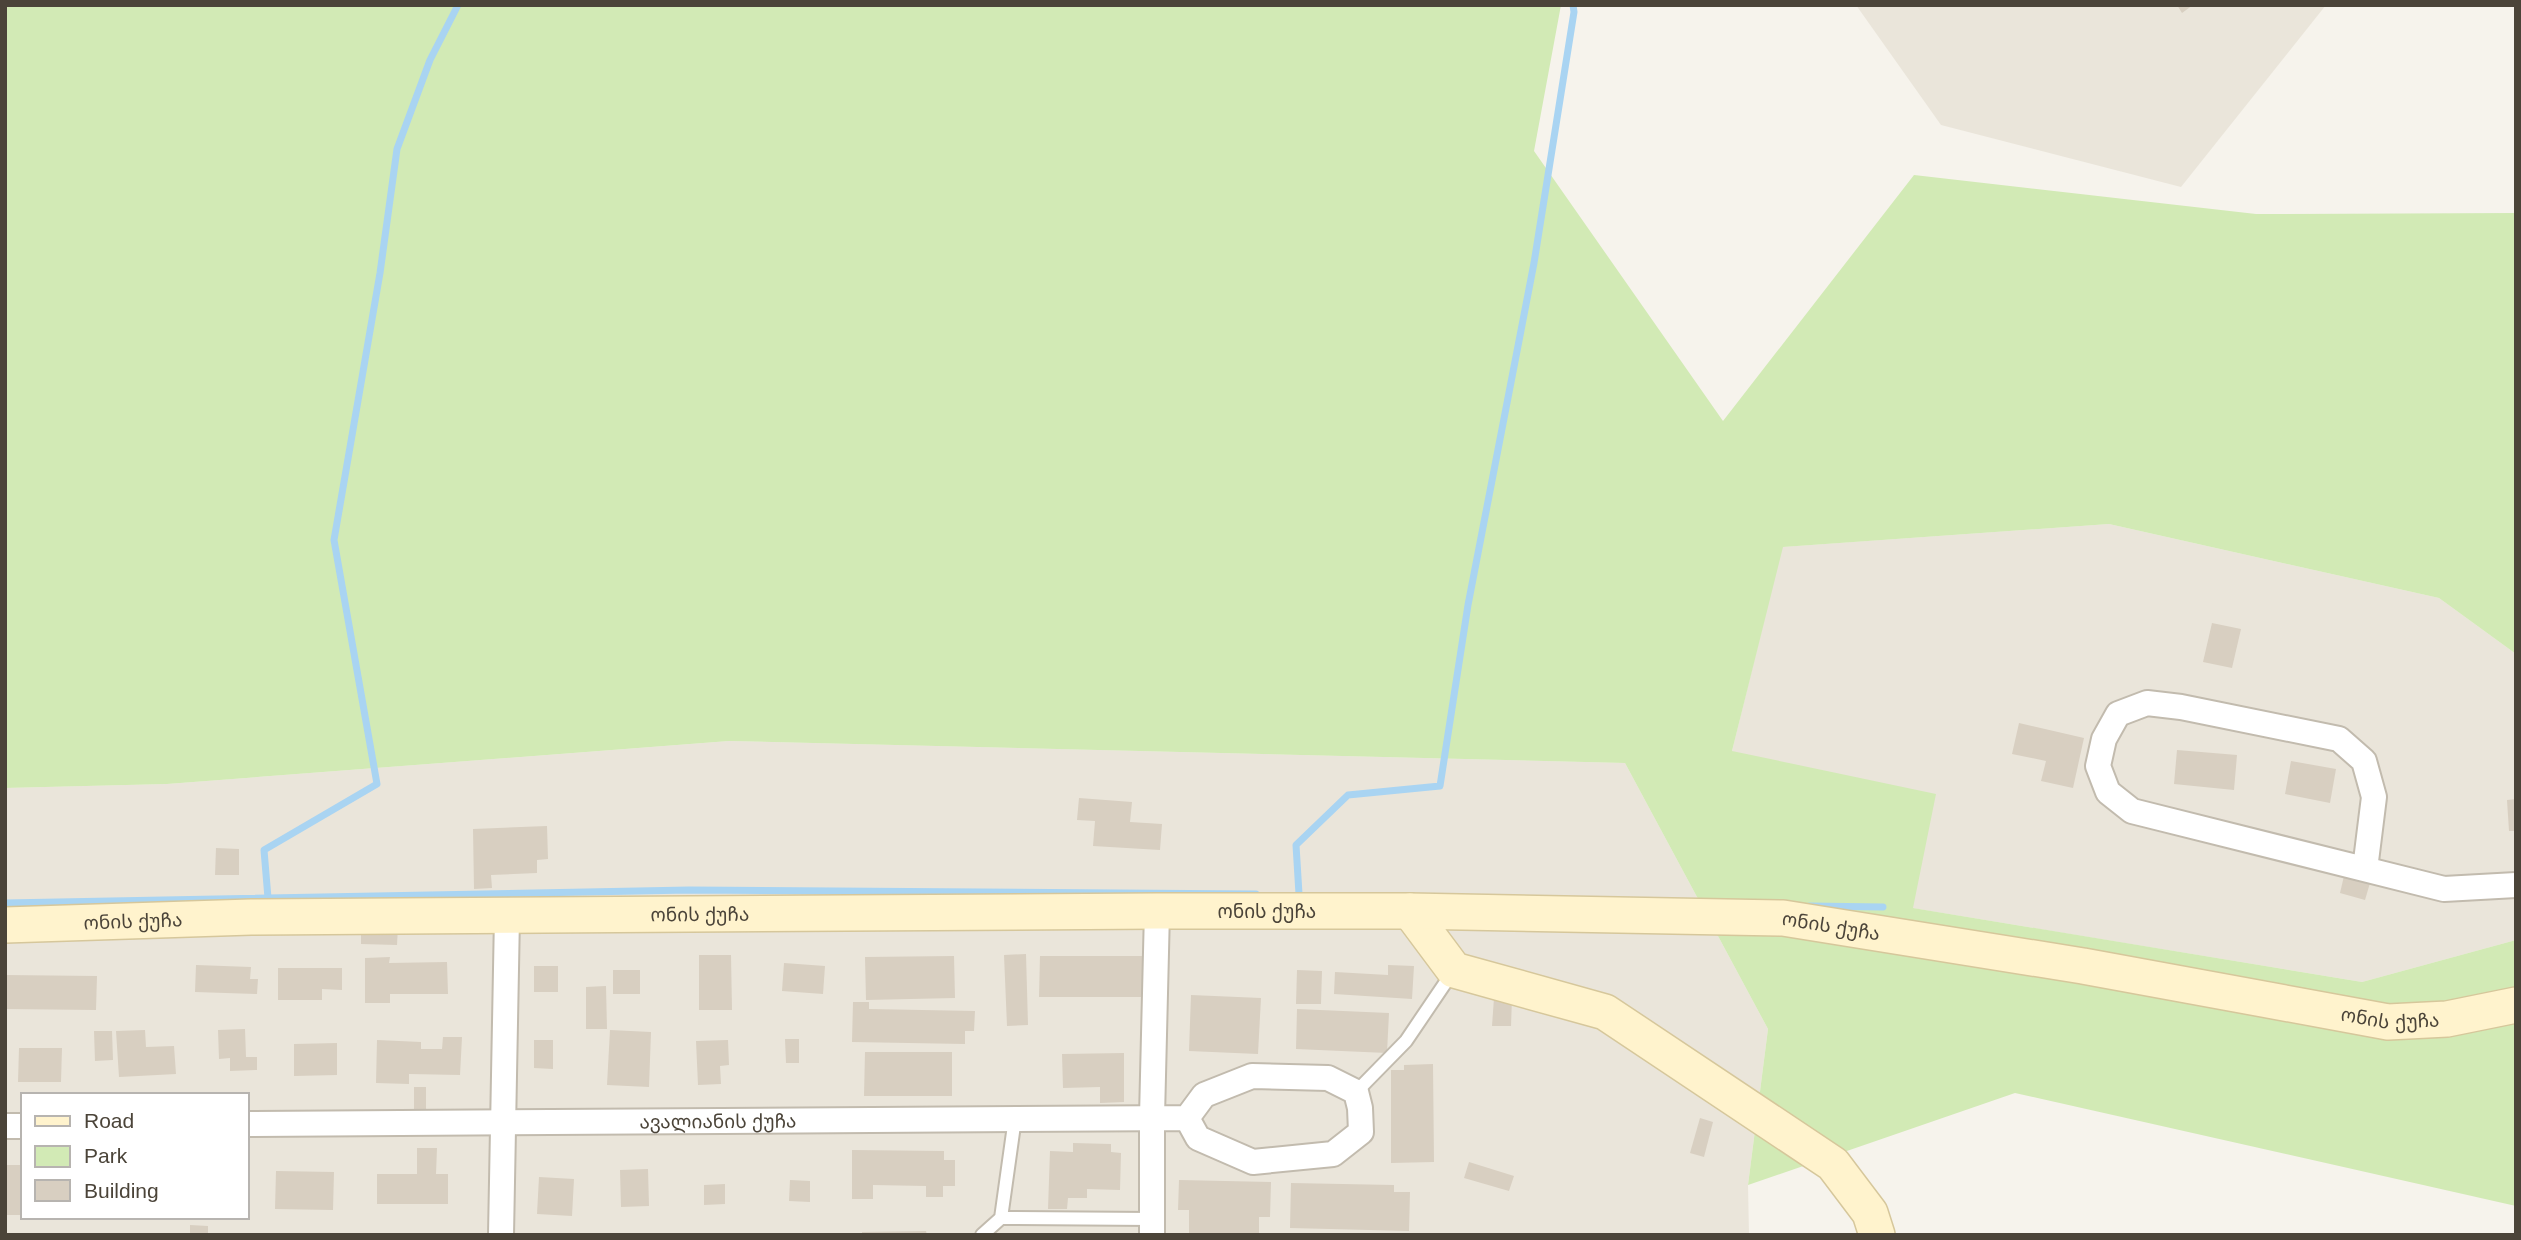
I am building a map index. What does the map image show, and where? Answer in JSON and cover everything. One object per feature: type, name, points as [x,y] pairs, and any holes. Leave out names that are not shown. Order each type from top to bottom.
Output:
[{"type":"main road","name":"ონის ქუჩა","points":[[5,925],[251,917],[1157,911],[1410,911],[1783,918],[2083,966],[2388,1022],[2447,1019],[2516,1005]]},
{"type":"main road","points":[[1410,911],[1454,970],[1605,1012],[1833,1164],[1870,1213],[1877,1235]]},
{"type":"street","points":[[2365,869],[2374,797],[2364,761],[2339,740],[2180,707],[2147,703],[2118,714],[2104,739],[2098,766],[2108,792],[2132,811],[2444,889],[2516,885]]},
{"type":"street","points":[[1152,1227],[1157,911]]},
{"type":"street","points":[[502,1235],[507,916]]},
{"type":"street","points":[[1252,1076],[1328,1078],[1356,1092],[1361,1132],[1334,1154],[1253,1162],[1198,1138],[1187,1118],[1203,1095],[1252,1076]]},
{"type":"street","name":"ავალიანის ქუჩა","points":[[248,1124],[1187,1118]]},
{"type":"lane","points":[[1356,1092],[1406,1041],[1454,970]]},
{"type":"lane","points":[[982,1235],[1000,1217],[1015,1118]]},
{"type":"lane","points":[[1000,1217],[1152,1227]]},
{"type":"shaded area","points":[[1856,5],[2326,5],[2181,187],[1941,125]]},
{"type":"shaded area","points":[[2109,524],[2439,598],[2516,654],[2516,940],[2362,982],[1912,908],[1732,751],[1782,547]]},
{"type":"shaded area","points":[[729,741],[1625,763],[1768,1029],[1748,1185],[1749,1235],[5,1235],[5,788],[167,784]]},
{"type":"green space","points":[[5,5],[1561,5],[1534,151],[1723,421],[1914,175],[2256,214],[2516,213],[2516,654],[2439,598],[2109,524],[1783,547],[1732,751],[1936,794],[1913,908],[2362,982],[2516,940],[2516,1206],[2015,1093],[1748,1185],[1768,1029],[1625,763],[729,741],[167,784],[5,788]]},
{"type":"building","points":[[2177,5],[2193,5],[2182,13]]},
{"type":"building","points":[[2212,623],[2241,629],[2232,668],[2203,662]]},
{"type":"building","points":[[2019,723],[2084,738],[2073,788],[2041,781],[2046,761],[2012,754]]},
{"type":"building","points":[[2177,750],[2237,755],[2234,790],[2174,784]]},
{"type":"building","points":[[2291,761],[2336,769],[2330,803],[2285,794]]},
{"type":"building","points":[[1079,798],[1132,802],[1130,822],[1162,824],[1160,850],[1093,846],[1095,821],[1077,820]]},
{"type":"building","points":[[2516,799],[2516,831],[2509,831],[2507,800]]},
{"type":"building","points":[[547,826],[548,859],[537,860],[537,873],[491,875],[492,888],[474,889],[473,829]]},
{"type":"building","points":[[216,848],[239,849],[239,875],[215,875]]},
{"type":"building","points":[[2344,876],[2370,883],[2365,900],[2340,893]]},
{"type":"building","points":[[361,924],[398,926],[397,945],[361,944]]},
{"type":"building","points":[[1026,954],[1028,1025],[1007,1026],[1004,955]]},
{"type":"building","points":[[699,955],[731,955],[732,1010],[699,1010]]},
{"type":"building","points":[[954,956],[955,998],[866,1000],[865,957]]},
{"type":"building","points":[[1040,956],[1144,956],[1143,997],[1039,997]]},
{"type":"building","points":[[390,957],[389,963],[447,962],[448,994],[390,994],[390,1003],[365,1003],[365,958]]},
{"type":"building","points":[[784,963],[825,966],[823,994],[782,991]]},
{"type":"building","points":[[196,965],[251,967],[250,979],[258,979],[257,994],[195,992]]},
{"type":"building","points":[[1388,965],[1414,966],[1412,999],[1334,994],[1335,972],[1388,975]]},
{"type":"building","points":[[534,966],[558,966],[558,992],[534,992]]},
{"type":"building","points":[[278,968],[342,968],[342,990],[322,989],[322,1000],[278,1000]]},
{"type":"building","points":[[613,970],[640,970],[640,994],[613,994]]},
{"type":"building","points":[[1297,970],[1322,971],[1321,1004],[1296,1004]]},
{"type":"building","points":[[5,975],[97,976],[96,1010],[5,1009]]},
{"type":"building","points":[[606,986],[607,1029],[586,1029],[586,987]]},
{"type":"building","points":[[1191,995],[1261,998],[1258,1054],[1189,1051]]},
{"type":"building","points":[[1494,998],[1512,998],[1511,1026],[1492,1026]]},
{"type":"building","points":[[853,1002],[869,1002],[869,1009],[975,1011],[974,1031],[965,1031],[965,1044],[852,1042]]},
{"type":"building","points":[[1297,1009],[1389,1013],[1387,1053],[1296,1049]]},
{"type":"building","points":[[245,1029],[246,1057],[257,1057],[257,1070],[230,1071],[230,1058],[219,1059],[218,1030]]},
{"type":"building","points":[[145,1030],[146,1047],[174,1046],[176,1074],[119,1077],[116,1031]]},
{"type":"building","points":[[610,1030],[651,1032],[649,1087],[607,1085]]},
{"type":"building","points":[[94,1031],[112,1031],[113,1060],[95,1061]]},
{"type":"building","points":[[443,1037],[462,1037],[460,1075],[409,1074],[409,1084],[376,1083],[377,1040],[421,1042],[421,1049],[442,1049]]},
{"type":"building","points":[[785,1039],[799,1039],[799,1063],[786,1063]]},
{"type":"building","points":[[534,1040],[553,1040],[553,1069],[534,1068]]},
{"type":"building","points":[[728,1040],[729,1065],[720,1066],[721,1084],[698,1085],[696,1041]]},
{"type":"building","points":[[337,1043],[337,1075],[294,1076],[294,1044]]},
{"type":"building","points":[[19,1048],[62,1048],[61,1082],[18,1082]]},
{"type":"building","points":[[865,1052],[952,1052],[952,1096],[864,1096]]},
{"type":"building","points":[[1124,1053],[1124,1102],[1100,1103],[1100,1087],[1063,1088],[1062,1054]]},
{"type":"building","points":[[1433,1064],[1434,1162],[1391,1163],[1391,1070],[1404,1070],[1404,1065]]},
{"type":"building","points":[[414,1087],[426,1087],[426,1110],[414,1110]]},
{"type":"building","points":[[1700,1118],[1713,1122],[1704,1157],[1690,1153]]},
{"type":"building","points":[[1073,1143],[1111,1144],[1111,1152],[1121,1153],[1120,1190],[1087,1189],[1087,1198],[1068,1198],[1067,1209],[1048,1209],[1050,1151],[1073,1152]]},
{"type":"building","points":[[417,1148],[437,1148],[436,1174],[448,1174],[448,1204],[377,1204],[377,1174],[417,1174]]},
{"type":"building","points":[[852,1150],[944,1151],[944,1160],[955,1160],[955,1186],[943,1186],[943,1197],[926,1197],[926,1186],[873,1185],[873,1199],[852,1199]]},
{"type":"building","points":[[1469,1162],[1514,1176],[1509,1191],[1464,1178]]},
{"type":"building","points":[[5,1165],[21,1165],[21,1215],[5,1215]]},
{"type":"building","points":[[648,1169],[649,1206],[621,1207],[620,1170]]},
{"type":"building","points":[[276,1171],[334,1172],[333,1210],[275,1209]]},
{"type":"building","points":[[539,1177],[574,1179],[572,1216],[537,1214]]},
{"type":"building","points":[[790,1180],[810,1181],[810,1202],[789,1201]]},
{"type":"building","points":[[1179,1180],[1271,1182],[1270,1217],[1259,1217],[1259,1235],[1189,1235],[1189,1210],[1178,1210]]},
{"type":"building","points":[[1291,1183],[1394,1185],[1394,1192],[1410,1192],[1409,1231],[1290,1228]]},
{"type":"building","points":[[725,1184],[725,1204],[704,1205],[704,1185]]},
{"type":"building","points":[[190,1225],[208,1226],[208,1235],[190,1235]]},
{"type":"building","points":[[926,1231],[927,1235],[862,1235],[862,1232]]},
{"type":"waterway","points":[[268,898],[264,850],[377,784],[334,540],[380,273],[397,149],[430,60],[458,5]]},
{"type":"waterway","points":[[1299,894],[1296,845],[1348,795],[1440,786],[1468,605],[1534,263],[1573,5]]},
{"type":"waterway","points":[[5,903],[689,890],[1256,894]]},
{"type":"waterway","points":[[1810,906],[1883,907]]}]
